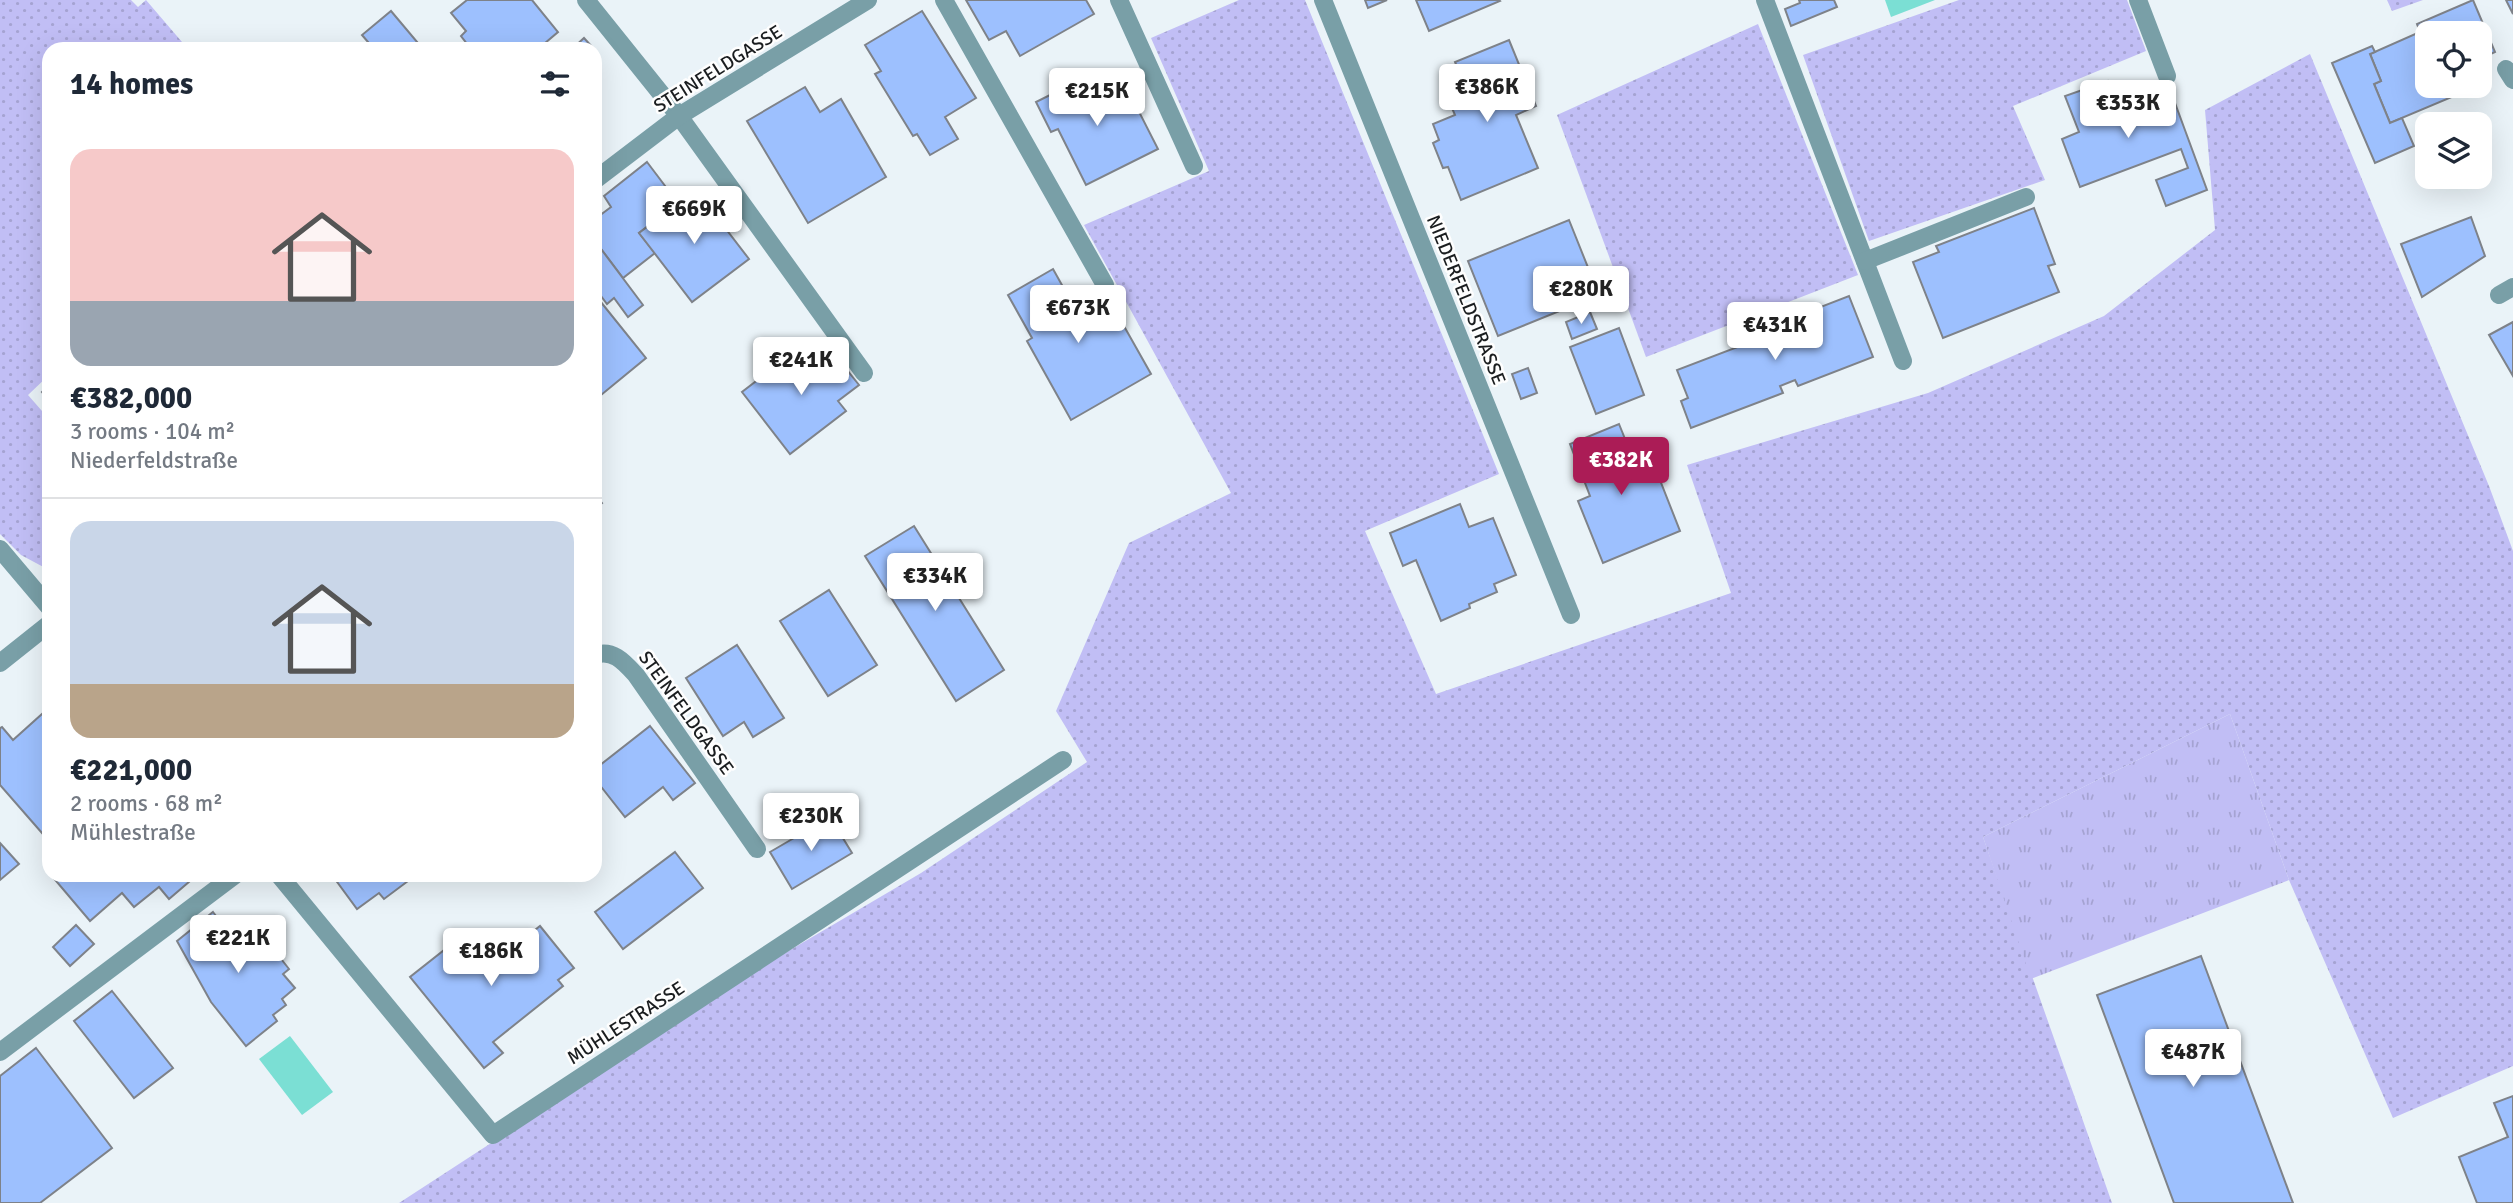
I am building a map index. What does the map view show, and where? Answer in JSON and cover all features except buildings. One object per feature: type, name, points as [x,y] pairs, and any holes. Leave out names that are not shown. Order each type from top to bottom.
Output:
[{"type":"street","points":[[586,0],[679,116],[864,373]]},
{"type":"street","name":"STEINFELDGASSE","points":[[602,175],[679,116],[868,0]]},
{"type":"street","points":[[944,0],[1105,285]]},
{"type":"street","points":[[1119,0],[1194,166]]},
{"type":"street","name":"NIEDERFELDSTRASSE","points":[[1323,0],[1571,615]]},
{"type":"street","points":[[1765,0],[1903,361]]},
{"type":"street","points":[[2138,0],[2167,76]]},
{"type":"street","points":[[1865,261],[2026,197]]},
{"type":"street","points":[[0,549],[42,599]]},
{"type":"street","points":[[0,663],[42,630]]},
{"type":"street","name":"STEINFELDGASSE","points":[[602,653],[620,657],[636,674],[757,849]]},
{"type":"street","name":"MÜHLESTRASSE","points":[[285,882],[493,1135],[1063,760]]},
{"type":"street","points":[[0,1052],[225,882]]},
{"type":"green space","points":[[0,0],[131,0],[138,7],[146,0],[182,42],[42,42],[42,382],[28,395],[42,411],[42,566],[21,555],[0,534]]},
{"type":"green space","points":[[1239,0],[1305,0],[1499,474],[1365,531],[1436,694],[1731,593],[1687,465],[1928,393],[2104,316],[2215,230],[2205,110],[2310,54],[2489,486],[2513,551],[2513,1066],[2393,1118],[2289,880],[2230,714],[1983,837],[2112,1203],[399,1203],[763,966],[921,873],[1087,762],[1056,711],[1129,543],[1231,493],[1084,225],[1209,171],[1151,38]]},
{"type":"green space","points":[[1959,0],[2127,0],[2146,51],[2013,106],[2045,180],[1869,241],[1803,55]]},
{"type":"green space","points":[[2387,0],[2423,0],[2392,11]]},
{"type":"green space","points":[[1758,24],[1858,275],[1646,357],[1557,115]]},
{"type":"green space","points":[[2230,714],[2289,880],[2031,979],[1983,837]]},
{"type":"shaded area","points":[[1885,0],[1935,0],[1891,17]]},
{"type":"shaded area","points":[[290,1036],[333,1092],[302,1115],[259,1059]]}]
